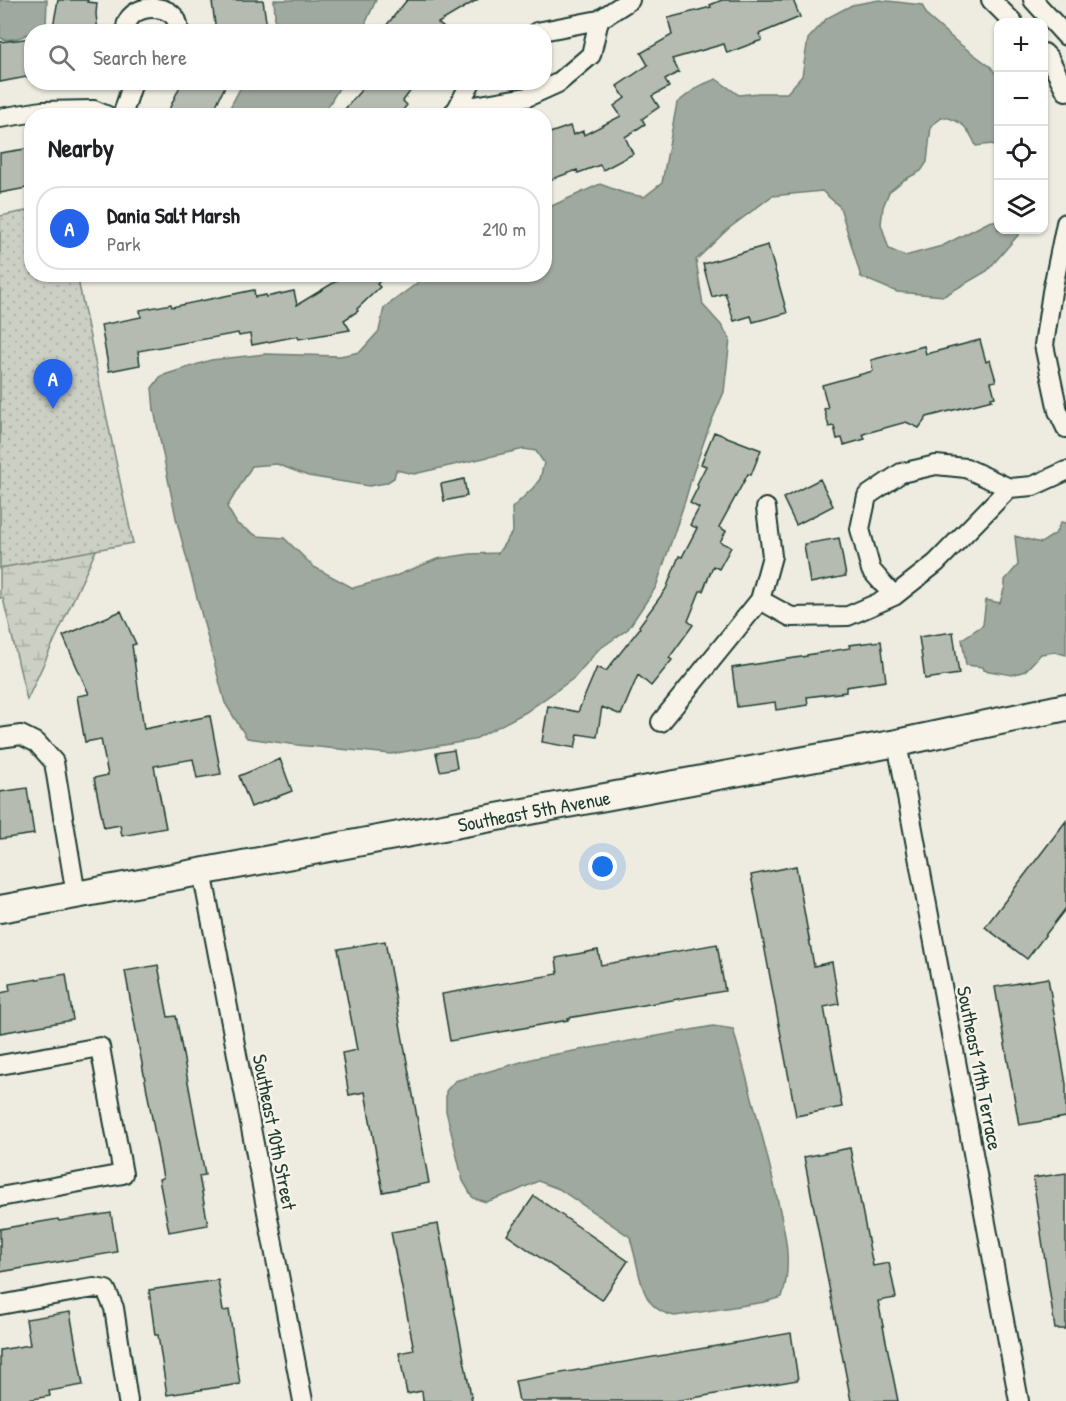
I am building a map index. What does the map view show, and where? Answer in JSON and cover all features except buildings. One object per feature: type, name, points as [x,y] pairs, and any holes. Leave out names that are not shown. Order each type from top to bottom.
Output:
[{"type":"street","points":[[552,29],[599,20],[630,0]]},
{"type":"street","points":[[991,0],[1009,18]]},
{"type":"street","points":[[1033,0],[1066,36]]},
{"type":"street","points":[[126,24],[126,19],[132,10],[150,1],[161,2],[170,8],[178,24]]},
{"type":"street","points":[[552,86],[591,55],[599,20]]},
{"type":"street","points":[[1048,54],[1066,42]]},
{"type":"street","points":[[1048,59],[1066,91]]},
{"type":"street","points":[[125,108],[130,90]]},
{"type":"street","points":[[456,108],[466,90]]},
{"type":"street","points":[[473,108],[527,97],[542,90]]},
{"type":"street","points":[[0,118],[24,114]]},
{"type":"street","points":[[1066,224],[1044,345],[1058,411],[1066,428]]},
{"type":"street","points":[[894,596],[871,570],[860,529],[867,496],[901,473],[936,465],[966,468],[1009,488],[1033,486],[1066,471]]},
{"type":"street","points":[[760,600],[791,616],[848,616],[894,596],[936,563],[1009,488]]},
{"type":"street","points":[[661,722],[760,600],[772,556],[766,508]]},
{"type":"street","name":"Southeast 5th Avenue","points":[[0,909],[897,743],[1066,707]]},
{"type":"street","points":[[0,738],[21,735],[37,743],[54,762],[76,895]]},
{"type":"street","name":"Southeast 11th Terrace","points":[[897,743],[1019,1401]]},
{"type":"street","name":"Southeast 10th Street","points":[[202,871],[303,1401]]},
{"type":"street","points":[[0,1065],[100,1047],[123,1174],[0,1197]]},
{"type":"street","points":[[0,1305],[94,1288],[105,1290],[114,1308],[128,1401]]},
{"type":"green space","points":[[24,211],[24,282],[78,282],[133,543],[0,568],[0,216]]},
{"type":"green space","points":[[0,218],[24,260],[24,282],[35,282],[122,494],[27,700],[3,598],[0,598]]},
{"type":"shaded area","points":[[0,0],[47,0],[46,24],[24,24],[24,36],[11,39],[0,38]]},
{"type":"shaded area","points":[[274,0],[376,0],[365,24],[274,24]]},
{"type":"shaded area","points":[[879,0],[922,5],[928,17],[991,67],[994,71],[994,145],[976,146],[964,126],[955,120],[943,117],[931,126],[927,162],[921,171],[904,180],[889,192],[883,207],[881,224],[889,249],[905,256],[942,246],[994,221],[994,234],[1019,234],[987,271],[944,296],[897,292],[861,277],[840,207],[822,191],[772,196],[728,229],[696,260],[703,305],[730,339],[724,392],[709,427],[656,587],[628,629],[598,650],[574,678],[526,712],[473,740],[391,754],[247,738],[225,703],[176,518],[154,410],[152,388],[161,376],[211,360],[265,354],[340,356],[360,352],[379,331],[384,308],[419,282],[552,282],[552,206],[600,184],[624,193],[644,197],[662,183],[677,103],[699,86],[716,79],[739,95],[787,93],[802,76],[808,39],[827,18],[852,5]],"holes":[[[524,449],[536,451],[544,463],[540,479],[512,508],[513,531],[498,553],[437,559],[393,577],[353,588],[314,567],[284,538],[257,536],[237,524],[227,507],[252,466],[277,464],[308,476],[369,486],[386,483],[394,478],[396,470],[414,474]]]},
{"type":"shaded area","points":[[239,90],[338,90],[327,108],[230,108]]},
{"type":"shaded area","points":[[1061,522],[1066,523],[1066,655],[1055,652],[1041,654],[1025,671],[1012,675],[966,665],[962,639],[983,625],[986,600],[1000,603],[1005,580],[1018,565],[1015,536],[1041,543],[1055,534]]},
{"type":"shaded area","points":[[713,1026],[733,1029],[760,1129],[786,1243],[787,1270],[782,1297],[765,1302],[675,1316],[658,1309],[647,1298],[630,1237],[559,1189],[538,1181],[486,1202],[473,1198],[463,1181],[446,1111],[446,1091],[455,1081],[535,1058]]},
{"type":"place","name":"Dania Salt Marsh","points":[[53,409]]}]
